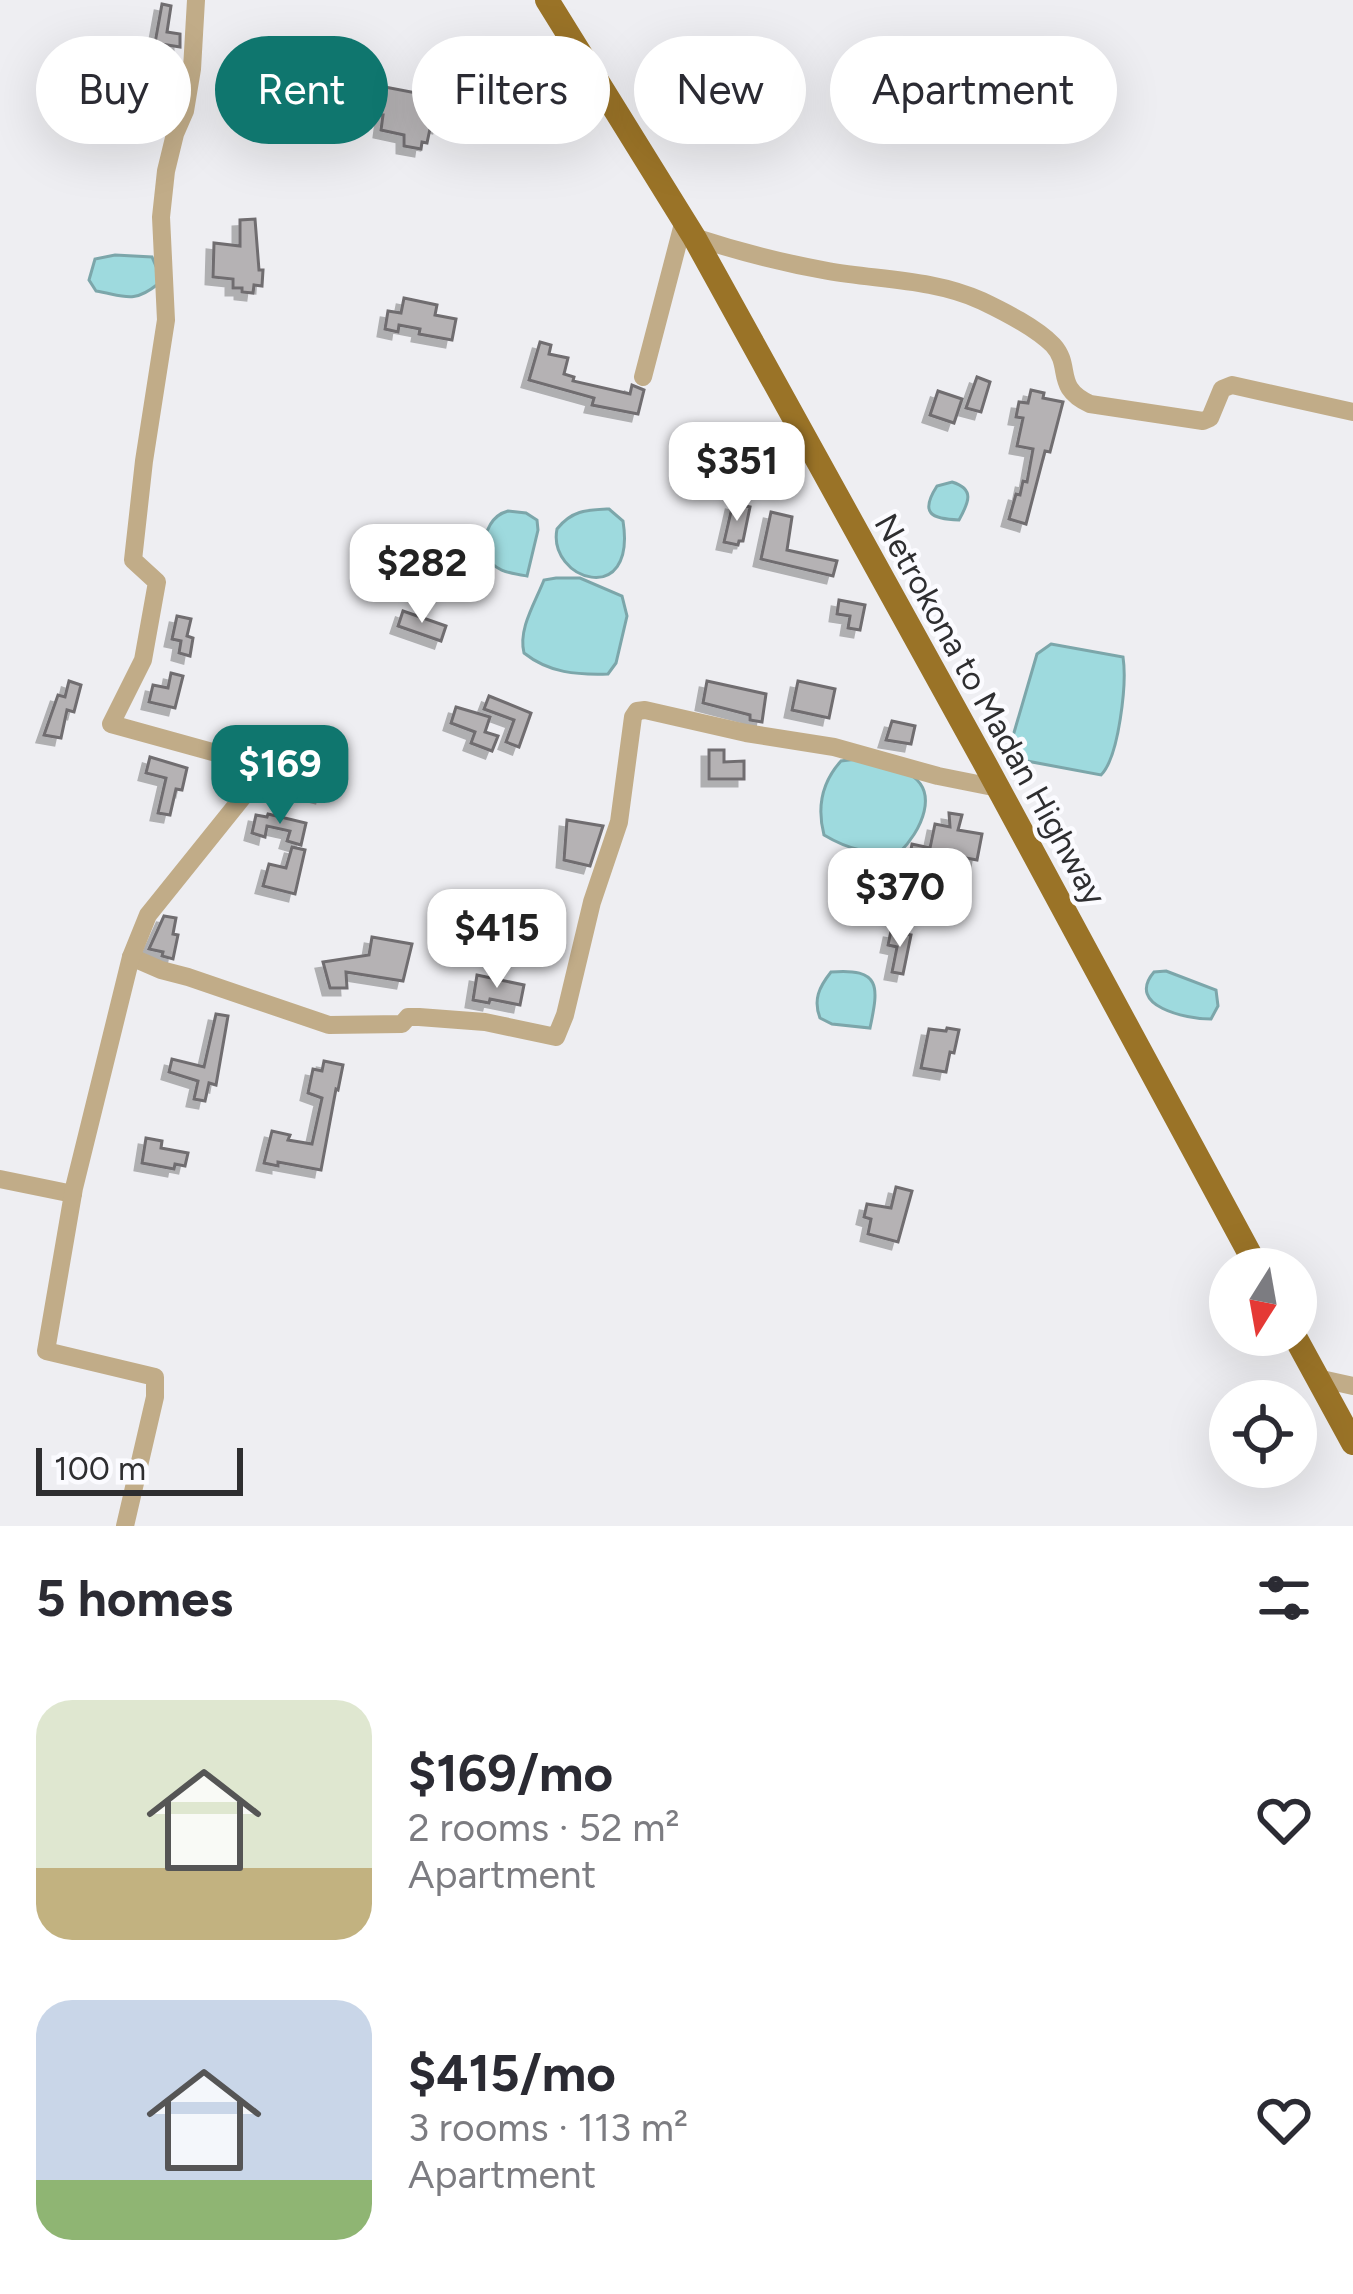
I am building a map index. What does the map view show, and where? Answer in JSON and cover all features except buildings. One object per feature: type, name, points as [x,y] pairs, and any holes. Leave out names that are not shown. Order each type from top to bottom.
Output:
[{"type":"main road","name":"Netrokona to Madan Highway","points":[[548,0],[689,229],[1247,1248]]},
{"type":"main road","points":[[1305,1356],[1353,1443]]},
{"type":"street","points":[[125,1526],[155,1397],[155,1377],[46,1351],[73,1194],[131,957],[148,915],[267,767],[111,724],[143,660],[157,582],[133,560],[166,320],[161,217],[166,171],[185,111],[196,0]]},
{"type":"street","points":[[643,377],[689,229],[784,262],[932,286],[984,302],[1055,347],[1068,387],[1090,404],[1203,422],[1222,389],[1232,385],[1353,412]]},
{"type":"street","points":[[131,957],[329,1025],[401,1024],[418,1017],[485,1022],[556,1037],[619,822],[633,717],[638,711],[834,747],[998,788]]},
{"type":"street","points":[[0,1179],[73,1194]]},
{"type":"street","points":[[1317,1378],[1353,1386]]},
{"type":"water","points":[[152,257],[158,284],[135,296],[96,291],[89,280],[95,259]]},
{"type":"water","points":[[952,482],[964,488],[968,497],[959,520],[935,516],[929,509],[937,486]]},
{"type":"water","points":[[609,509],[623,521],[624,549],[617,567],[606,576],[577,572],[558,547],[557,529],[574,515]]},
{"type":"water","points":[[508,511],[537,520],[527,576],[497,567],[483,553],[492,522]]},
{"type":"water","points":[[580,578],[622,596],[627,616],[616,663],[608,674],[564,671],[524,653],[523,635],[532,607],[544,580]]},
{"type":"water","points":[[1051,644],[1123,657],[1120,719],[1113,753],[1101,775],[1027,761],[1019,752],[1013,736],[1037,654]]},
{"type":"water","points":[[857,759],[905,772],[923,789],[920,823],[899,853],[860,850],[824,835],[821,805],[825,787],[841,761]]},
{"type":"water","points":[[1166,971],[1216,990],[1218,1006],[1211,1019],[1174,1013],[1153,1002],[1147,984],[1154,972]]},
{"type":"water","points":[[831,972],[859,973],[873,983],[870,1028],[820,1018],[818,994]]}]
